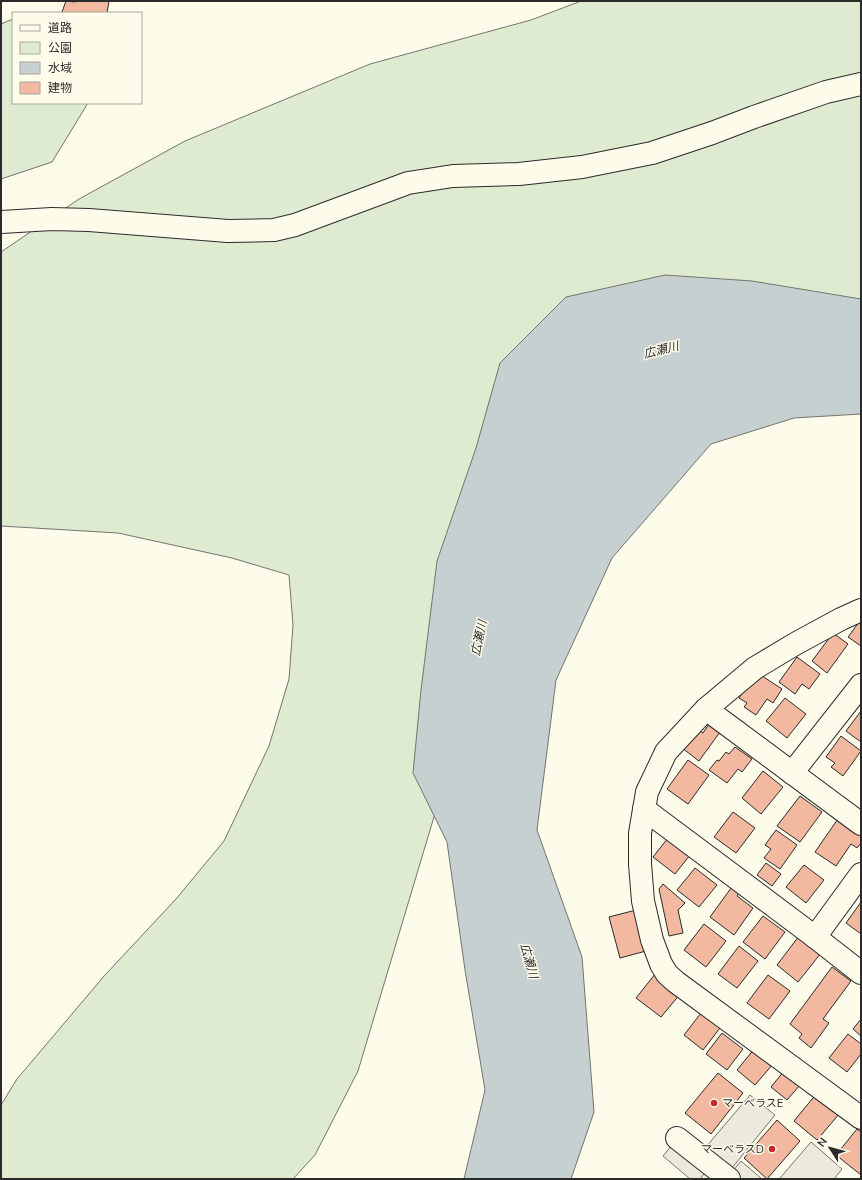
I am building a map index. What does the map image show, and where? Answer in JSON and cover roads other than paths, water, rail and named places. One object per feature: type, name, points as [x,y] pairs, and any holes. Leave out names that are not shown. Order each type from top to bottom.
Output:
[{"type":"street","points":[[1,222],[52,219],[90,220],[228,232],[274,230],[295,225],[408,183],[453,176],[519,174],[582,167],[652,153],[826,92],[861,84]]},
{"type":"street","points":[[861,610],[802,640],[756,668],[706,709],[666,752],[647,792],[640,833],[640,864],[644,901],[652,940],[660,964],[667,974],[861,1118]]},
{"type":"street","points":[[792,774],[861,685]]},
{"type":"street","points":[[706,709],[861,824]]},
{"type":"street","points":[[644,809],[861,973]]},
{"type":"street","points":[[815,937],[861,874]]},
{"type":"street","points":[[677,1138],[729,1179]]},
{"type":"water","name":"広瀬川","points":[[665,275],[752,281],[861,299],[861,414],[794,418],[711,444],[612,558],[556,680],[537,830],[582,957],[594,1112],[571,1179],[464,1179],[485,1090],[465,970],[447,842],[413,773],[421,690],[437,561],[476,448],[500,363],[566,297]]},
{"type":"place","name":"マーベラスE","points":[[714,1103]]},
{"type":"place","name":"マーベラスD","points":[[772,1149]]}]
